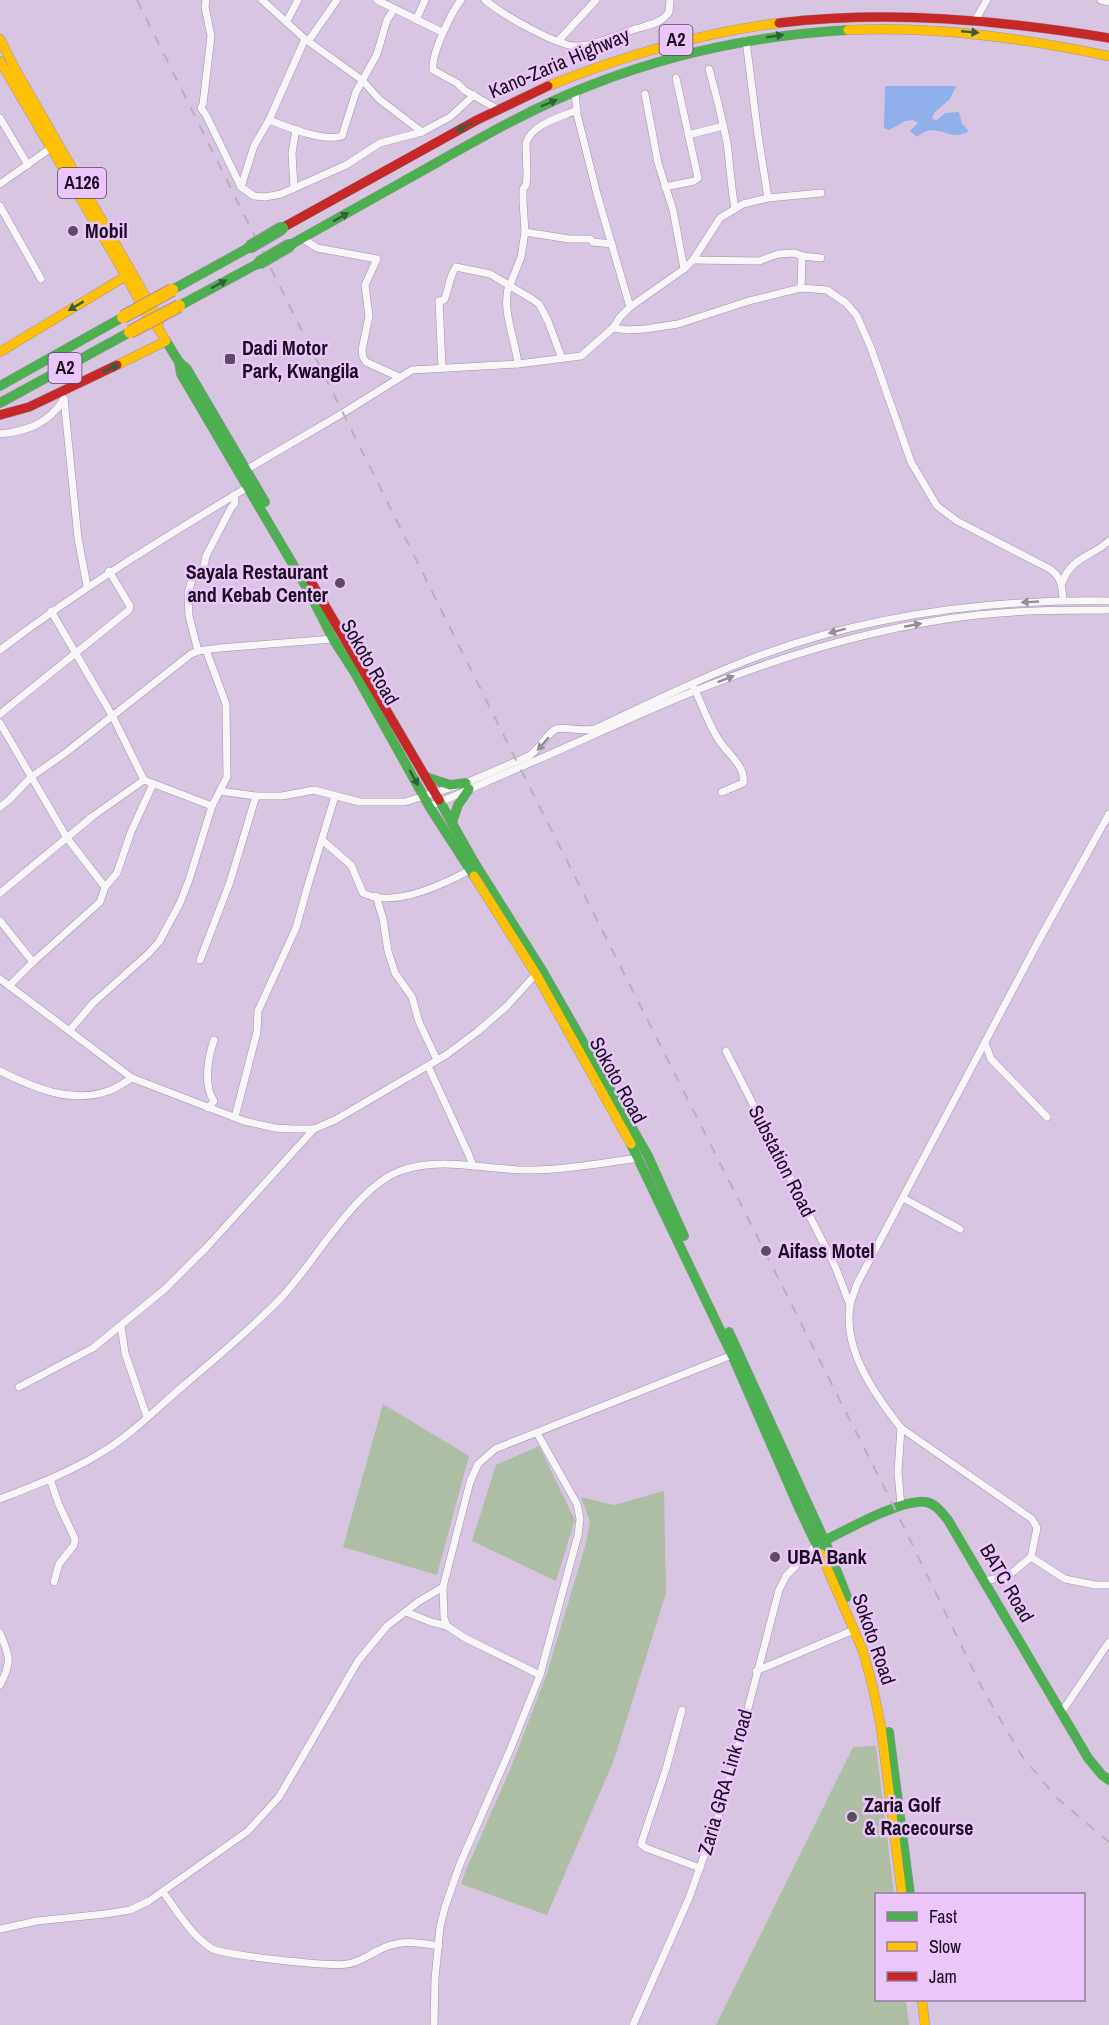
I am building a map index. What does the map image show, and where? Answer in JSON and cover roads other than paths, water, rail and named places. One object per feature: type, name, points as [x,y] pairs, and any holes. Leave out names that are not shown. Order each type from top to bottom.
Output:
[{"type":"main road","name":"Kano-Zaria Highway","points":[[25,371],[497,109],[554,83],[633,53],[693,35],[738,26],[792,17],[839,13],[908,12],[1013,20],[1109,38]]},
{"type":"main road","name":"Kano-Zaria Highway","points":[[33,385],[259,263],[504,124],[574,92],[640,67],[746,41],[850,28],[933,30],[1018,37],[1109,56]]},
{"type":"main road","name":"A126","points":[[0,39],[139,281],[159,320],[158,328]]},
{"type":"main road","name":"A126","points":[[1,68],[51,148],[151,323],[158,328],[166,341]]},
{"type":"main road","points":[[0,352],[126,276]]},
{"type":"main road","points":[[0,415],[29,407],[166,341]]},
{"type":"main road","name":"Sokoto Road","points":[[166,341],[179,362],[181,374],[243,471],[248,487],[308,590],[333,639],[432,800],[486,898],[536,974],[639,1158],[778,1449]]},
{"type":"main road","points":[[25,371],[33,385]]},
{"type":"main road","name":"A2","points":[[0,386],[25,371]]},
{"type":"main road","name":"A2","points":[[0,403],[33,385]]},
{"type":"main road","points":[[243,471],[426,777],[432,800]]},
{"type":"main road","points":[[426,777],[450,785],[467,786],[454,810],[452,823]]},
{"type":"main road","name":"Sokoto Road","points":[[432,800],[452,823],[494,896],[543,972],[648,1156],[778,1449],[799,1508],[821,1543],[869,1651],[880,1689],[896,1781],[910,1893]]},
{"type":"main road","name":"BATC Road","points":[[821,1543],[901,1506],[918,1501],[938,1508],[948,1520],[1061,1713],[1095,1767],[1109,1780]]},
{"type":"main road","name":"Sokoto Road","points":[[821,1543],[863,1651],[881,1727],[902,1893]]},
{"type":"main road","points":[[915,2001],[919,2025]]},
{"type":"main road","points":[[922,2001],[926,2025]]},
{"type":"street","points":[[206,0],[205,7],[211,36],[201,108],[241,187],[254,196],[260,198],[281,194],[346,165],[380,143],[422,132],[450,117],[474,95]]},
{"type":"street","points":[[262,0],[307,39],[362,80],[379,99],[422,132]]},
{"type":"street","points":[[287,21],[298,0]]},
{"type":"street","points":[[241,187],[254,146],[269,120],[307,39],[337,0]]},
{"type":"street","points":[[377,0],[442,32]]},
{"type":"street","points":[[416,20],[425,0]]},
{"type":"street","points":[[460,0],[442,32],[432,70],[457,82],[497,109]]},
{"type":"street","points":[[485,0],[542,34],[568,45],[581,46],[655,24],[669,12],[670,0]]},
{"type":"street","points":[[559,40],[596,0]]},
{"type":"street","points":[[977,17],[987,0]]},
{"type":"street","points":[[1101,0],[1109,2]]},
{"type":"street","points":[[269,120],[330,138],[342,136],[362,80],[377,54],[387,20],[394,9]]},
{"type":"street","points":[[746,41],[768,198]]},
{"type":"street","points":[[709,69],[723,126],[735,209]]},
{"type":"street","points":[[665,187],[699,178],[676,78]]},
{"type":"street","points":[[574,92],[597,194],[630,307]]},
{"type":"street","points":[[645,94],[658,163],[673,210],[684,269]]},
{"type":"street","points":[[518,364],[516,344],[505,304],[521,257],[525,232],[523,189],[527,176],[527,138],[551,121],[577,110]]},
{"type":"street","points":[[0,118],[28,165]]},
{"type":"street","points":[[688,135],[723,126]]},
{"type":"street","points":[[294,188],[292,153],[296,129]]},
{"type":"street","points":[[0,184],[51,148]]},
{"type":"street","points":[[243,471],[412,370],[518,364],[581,356],[612,328],[630,307],[684,269],[693,260],[720,218],[743,204],[768,198],[821,193]]},
{"type":"street","points":[[0,206],[41,279]]},
{"type":"street","points":[[525,232],[569,239],[590,239],[593,242],[612,244]]},
{"type":"street","points":[[302,238],[317,248],[376,260],[364,285],[369,316],[362,350],[363,357],[366,362],[399,377]]},
{"type":"street","points":[[693,260],[759,261],[787,253],[821,258]]},
{"type":"street","points":[[801,288],[802,256]]},
{"type":"street","points":[[442,367],[439,302],[444,300],[456,267],[490,274],[538,304],[548,321],[561,359]]},
{"type":"street","points":[[612,328],[645,329],[678,324],[749,301],[801,288],[827,290],[846,303],[857,316],[871,348],[911,462],[937,506],[957,521],[1050,569],[1058,575],[1062,583],[1063,600]]},
{"type":"street","points":[[0,434],[23,431],[47,419],[56,413],[72,387]]},
{"type":"street","points":[[64,399],[78,538],[87,586]]},
{"type":"street","points":[[0,650],[87,586],[248,487]]},
{"type":"street","points":[[70,1030],[93,1003],[159,942],[180,903],[212,806],[227,777],[226,704],[189,616],[188,593],[193,576],[203,570],[206,555],[231,508],[236,503],[234,495]]},
{"type":"street","points":[[1062,583],[1074,563],[1109,541]]},
{"type":"street","points":[[0,714],[129,610],[130,606],[109,572]]},
{"type":"street","points":[[1098,600],[1098,610]]},
{"type":"street","points":[[467,786],[529,756],[557,729],[586,731],[595,729],[692,682],[792,644],[853,627],[945,609],[994,603],[1109,600]]},
{"type":"street","points":[[220,791],[256,796],[282,796],[307,790],[360,802],[383,803],[432,800],[696,691],[778,660],[874,632],[978,615],[1109,610]]},
{"type":"street","points":[[51,611],[113,717],[144,780],[212,806]]},
{"type":"street","points":[[0,807],[31,777],[113,717],[191,654],[202,651],[333,639]]},
{"type":"street","points":[[692,682],[719,741],[733,757],[744,777],[743,783],[722,792]]},
{"type":"street","points":[[0,723],[66,838],[105,887]]},
{"type":"street","points":[[0,893],[93,816],[144,780]]},
{"type":"street","points":[[9,986],[100,902],[105,887],[117,873],[131,832],[153,784]]},
{"type":"street","points":[[200,960],[230,882],[256,796]]},
{"type":"street","points":[[235,1117],[257,1032],[258,1011],[296,928],[336,796]]},
{"type":"street","points":[[984,1581],[1008,1576],[1031,1557],[1037,1528],[1032,1519],[901,1428],[860,1366],[852,1345],[849,1323],[850,1305],[857,1284],[1109,814]]},
{"type":"street","points":[[322,840],[351,865],[363,893],[376,897],[394,898],[409,894],[436,886],[470,870]]},
{"type":"street","points":[[376,897],[395,973],[412,996],[419,1022],[437,1060]]},
{"type":"street","points":[[0,921],[33,962]]},
{"type":"street","points":[[20,1387],[93,1348],[165,1288],[206,1248],[314,1129],[335,1120],[437,1060],[477,1032],[507,1006],[536,974]]},
{"type":"street","points":[[0,979],[132,1078],[235,1117],[275,1128],[314,1129]]},
{"type":"street","points":[[208,1108],[214,1101],[210,1095],[208,1068],[214,1040]]},
{"type":"street","points":[[985,1043],[991,1059],[1047,1117]]},
{"type":"street","name":"Substation Road","points":[[726,1051],[835,1266],[850,1305]]},
{"type":"street","points":[[975,1063],[991,1059]]},
{"type":"street","points":[[428,1066],[473,1166]]},
{"type":"street","points":[[0,1071],[42,1090],[62,1095],[89,1095],[111,1090],[132,1078]]},
{"type":"street","points":[[0,1499],[50,1479],[100,1454],[147,1417],[250,1330],[283,1296],[371,1189],[399,1171],[417,1166],[449,1164],[524,1170],[556,1169],[639,1158]]},
{"type":"street","points":[[903,1198],[960,1229]]},
{"type":"street","points":[[121,1326],[125,1353],[147,1417]]},
{"type":"street","points":[[447,1626],[442,1609],[443,1587],[470,1482],[478,1464],[495,1449],[732,1355]]},
{"type":"street","points":[[901,1428],[898,1472],[901,1506]]},
{"type":"street","points":[[434,2025],[435,1979],[440,1927],[451,1888],[540,1675],[578,1535],[580,1519],[577,1504],[537,1433]]},
{"type":"street","points":[[50,1479],[75,1539],[74,1545],[59,1564],[54,1582]]},
{"type":"street","name":"Zaria GRA Link road","points":[[633,2025],[689,1898],[724,1800],[779,1590],[786,1576],[821,1543]]},
{"type":"street","points":[[1031,1557],[1065,1579],[1095,1585],[1109,1585]]},
{"type":"street","points":[[0,1929],[37,1921],[130,1910],[150,1901],[248,1831],[279,1797],[358,1661],[387,1626],[443,1587]]},
{"type":"street","points":[[406,1612],[447,1626],[465,1638],[540,1675]]},
{"type":"street","points":[[756,1671],[854,1630]]},
{"type":"street","points":[[0,1633],[8,1655],[9,1667],[0,1685]]},
{"type":"street","points":[[1061,1713],[1109,1642]]},
{"type":"street","points":[[682,1710],[666,1769],[641,1844],[646,1848],[700,1868]]},
{"type":"street","points":[[163,1892],[190,1928],[207,1945],[221,1952],[344,1965],[396,1943],[424,1943],[439,1946]]},
{"type":"water","points":[[885,86],[956,86],[950,99],[935,112],[932,118],[936,121],[945,113],[959,112],[962,124],[969,131],[956,135],[930,130],[917,137],[910,131],[918,123],[913,120],[905,121],[889,130],[884,128]]},
{"type":"railway","points":[[137,0],[517,762],[895,1509],[983,1690],[1022,1756],[1057,1798],[1109,1842]]},
{"type":"place","name":"Mobil","points":[[73,231]]},
{"type":"place","name":"Dadi Motor Park, Kwangila","points":[[230,359]]},
{"type":"place","name":"Sayala Restaurant and Kebab Center","points":[[340,583]]},
{"type":"place","name":"Aifass Motel","points":[[766,1251]]},
{"type":"place","name":"UBA Bank","points":[[775,1557]]},
{"type":"place","name":"Zaria Golf & Racecourse","points":[[852,1817]]}]
